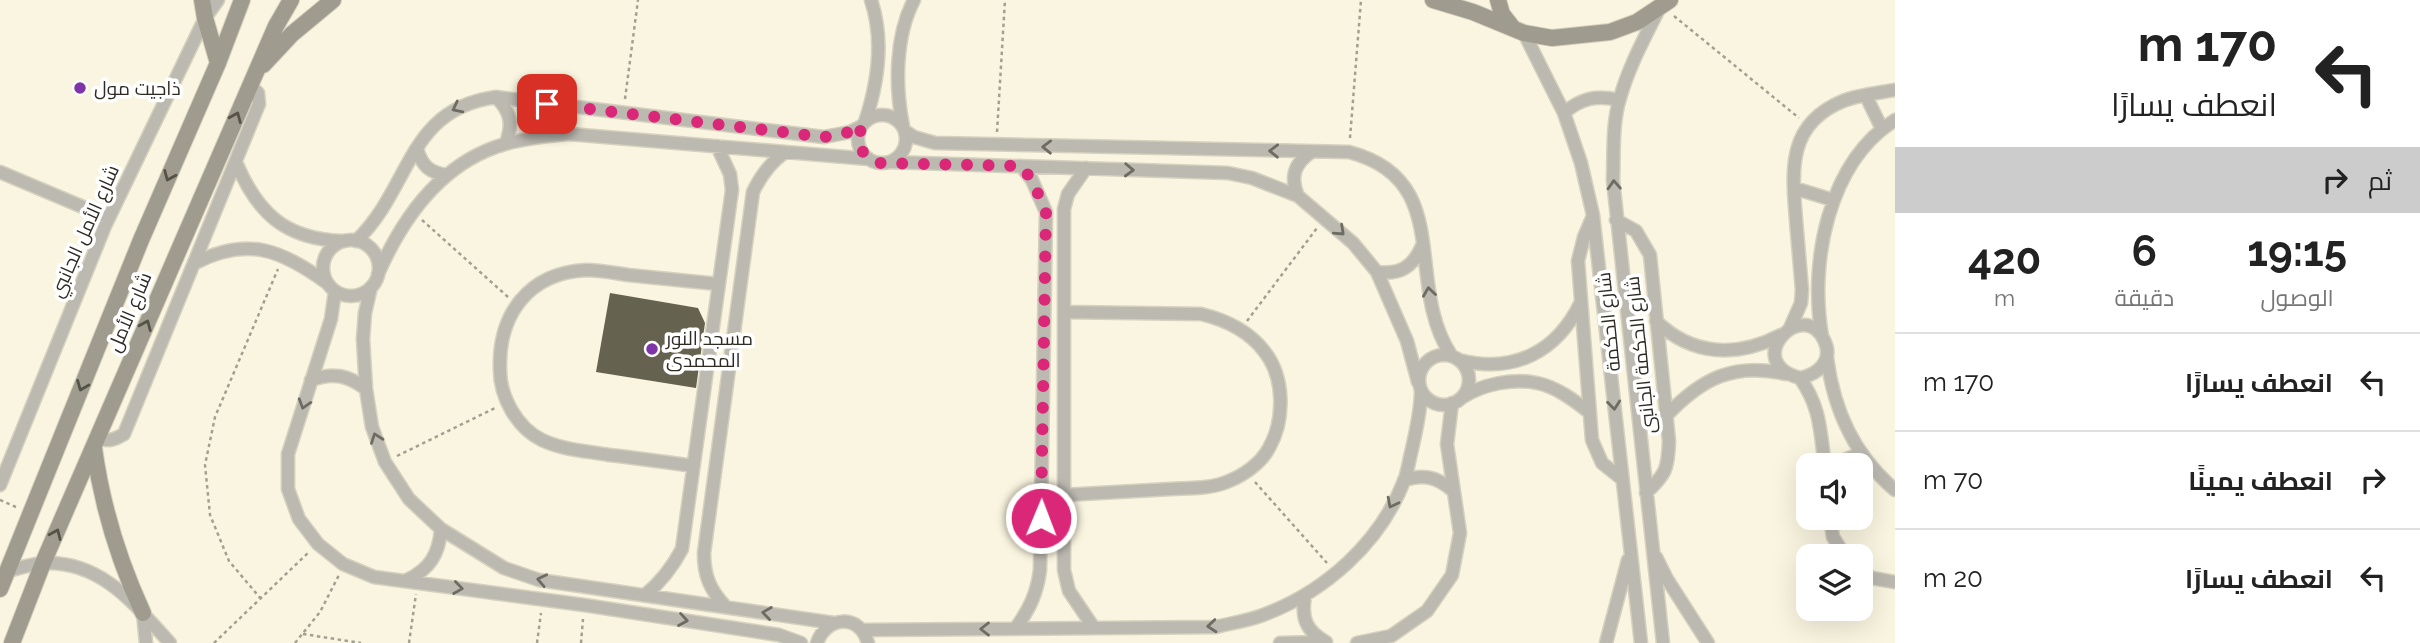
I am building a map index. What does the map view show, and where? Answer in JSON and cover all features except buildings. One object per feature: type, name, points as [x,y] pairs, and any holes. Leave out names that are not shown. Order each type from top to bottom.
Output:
[{"type":"main road","points":[[202,0],[218,63]]},
{"type":"main road","name":"شارع الأمل","points":[[0,589],[141,240],[218,63],[242,0]]},
{"type":"main road","name":"شارع الأمل","points":[[12,643],[43,563],[275,26],[292,0]]},
{"type":"main road","points":[[252,80],[292,34],[333,0]]},
{"type":"main road","points":[[1433,0],[1519,30],[1552,38],[1610,32],[1637,22],[1664,2]]},
{"type":"main road","points":[[1498,0],[1502,14],[1519,30]]},
{"type":"main road","points":[[96,442],[103,504],[111,532],[143,613]]},
{"type":"street","name":"شارع الأمل الجانبي","points":[[0,485],[109,218],[205,18],[218,0]]},
{"type":"street","points":[[869,159],[858,144],[858,134],[872,100],[879,35],[877,16],[871,0]]},
{"type":"street","points":[[890,162],[898,157],[906,141],[898,103],[902,37],[914,0]]},
{"type":"street","name":"شارع الحكمة","points":[[1662,643],[1616,220],[1614,166],[1619,100],[1638,52],[1664,2]]},
{"type":"street","name":"شارع الحكمة","points":[[1519,30],[1564,113],[1581,163],[1594,215],[1641,643]]},
{"type":"street","points":[[96,442],[115,439],[124,434],[259,104],[258,93],[252,80]]},
{"type":"street","points":[[1825,453],[1817,409],[1794,377],[1780,368],[1775,357],[1775,345],[1801,303],[1793,166],[1798,145],[1809,126],[1825,111],[1844,101],[1895,90]]},
{"type":"street","points":[[1866,96],[1882,129]]},
{"type":"street","points":[[496,97],[505,106],[510,118],[506,143]]},
{"type":"street","points":[[801,643],[779,635],[374,577],[343,564],[318,544],[299,519],[288,489],[288,454],[331,319],[331,287],[323,274],[323,263],[335,245],[351,241],[377,219],[427,132],[457,107],[496,97],[824,137],[850,132],[874,116],[885,115],[895,118],[914,137],[935,143],[1349,152],[1371,158],[1391,170],[1407,187],[1417,207],[1436,326],[1468,375],[1465,392],[1456,401],[1447,444],[1452,491],[1461,533],[1452,575],[1427,611],[1391,636],[1357,643]]},
{"type":"street","points":[[1564,113],[1575,103],[1589,98],[1619,100]]},
{"type":"street","points":[[1861,453],[1840,416],[1832,388],[1827,347],[1822,336],[1819,306],[1822,240],[1833,200],[1853,162],[1882,129],[1895,120]]},
{"type":"street","points":[[1581,302],[1571,323],[1555,341],[1536,354],[1499,364],[1472,363],[1441,354],[1424,363],[1419,372],[1420,386],[1420,415],[1404,480],[1364,546],[1336,573],[1305,596],[1262,616],[1216,627],[862,630],[849,622],[835,623],[539,580],[504,568],[441,529],[409,499],[385,462],[372,427],[366,389],[363,339],[371,288],[393,241],[412,210],[465,161],[506,143],[537,137],[569,134],[869,159],[879,163],[1228,173],[1264,182],[1298,196],[1353,243],[1377,272],[1407,341],[1420,386],[1434,403],[1456,401],[1484,386],[1497,383],[1537,383],[1556,390],[1590,413]]},
{"type":"street","points":[[645,596],[673,567],[682,549],[732,190],[730,174],[717,146]]},
{"type":"street","points":[[417,149],[420,160],[427,168],[447,175]]},
{"type":"street","points":[[726,607],[712,592],[704,573],[704,553],[753,192],[760,176],[771,162],[785,152]]},
{"type":"street","points":[[1298,196],[1293,184],[1294,171],[1301,159],[1311,152]]},
{"type":"street","points":[[236,162],[244,182],[258,204],[276,222],[298,234],[321,240],[351,241],[366,245],[374,253],[378,274]]},
{"type":"street","points":[[1015,629],[1037,592],[1041,546],[1046,212],[1032,180],[1021,166]]},
{"type":"street","points":[[1086,168],[1068,194],[1064,209],[1064,570],[1069,591],[1094,628]]},
{"type":"street","points":[[0,172],[109,218]]},
{"type":"street","points":[[1794,188],[1833,200]]},
{"type":"street","points":[[1594,215],[1584,237],[1578,261],[1592,440],[1602,463],[1622,479]]},
{"type":"street","name":"شارع الحكمة الجانبى","points":[[1616,220],[1636,231],[1650,255],[1668,459],[1663,477],[1646,493]]},
{"type":"street","points":[[1377,272],[1392,274],[1406,269],[1417,259],[1422,246]]},
{"type":"street","points":[[195,263],[216,252],[262,249],[284,256],[307,268],[344,295],[354,296],[371,288]]},
{"type":"street","points":[[693,466],[562,448],[539,439],[520,423],[507,402],[500,377],[499,352],[505,327],[516,304],[536,287],[560,275],[586,270],[718,284]]},
{"type":"street","points":[[1064,312],[1201,314],[1222,319],[1241,329],[1265,352],[1279,383],[1280,416],[1269,448],[1247,473],[1225,483],[1202,487],[1064,495]]},
{"type":"street","points":[[1656,321],[1678,338],[1703,348],[1749,347],[1766,343],[1802,325],[1813,328],[1822,336]]},
{"type":"street","points":[[1666,416],[1693,391],[1725,373],[1755,369],[1794,377],[1812,376],[1821,369],[1827,358]]},
{"type":"street","points":[[311,380],[325,375],[340,375],[354,380],[366,389]]},
{"type":"street","points":[[704,391],[726,393]]},
{"type":"street","points":[[1043,407],[1064,407]]},
{"type":"street","points":[[1873,468],[1895,490]]},
{"type":"street","points":[[1404,480],[1417,476],[1430,477],[1443,482],[1452,491]]},
{"type":"street","points":[[412,582],[433,561],[440,545],[441,529]]},
{"type":"street","points":[[1041,546],[1064,546]]},
{"type":"street","points":[[1606,643],[1630,549]]},
{"type":"street","points":[[1652,549],[1667,579],[1708,643]]},
{"type":"street","points":[[8,571],[43,563],[67,564],[89,571],[109,581],[170,643]]},
{"type":"street","points":[[1873,578],[1895,583]]},
{"type":"street","points":[[1305,596],[1302,610],[1305,624],[1313,635],[1325,642]]},
{"type":"street","points":[[143,613],[146,643]]},
{"type":"street","points":[[817,643],[826,627],[835,623]]},
{"type":"street","points":[[862,630],[867,643]]},
{"type":"street","points":[[1280,643],[1333,643]]},
{"type":"path","points":[[623,113],[638,0]]},
{"type":"path","points":[[996,146],[1005,0]]},
{"type":"path","points":[[1349,152],[1361,0]]},
{"type":"path","points":[[1664,2],[1809,126]]},
{"type":"path","points":[[412,210],[516,304]]},
{"type":"path","points":[[1241,329],[1325,217]]},
{"type":"path","points":[[261,598],[229,561],[209,515],[205,466],[215,416],[284,256]]},
{"type":"path","points":[[385,462],[507,402]]},
{"type":"path","points":[[1247,473],[1336,573]]},
{"type":"path","points":[[214,643],[318,544]]},
{"type":"path","points":[[295,643],[320,612],[343,564]]},
{"type":"path","points":[[409,643],[412,582]]},
{"type":"path","points":[[537,643],[542,600]]},
{"type":"path","points":[[581,643],[584,605]]},
{"type":"path","points":[[303,634],[361,643]]},
{"type":"place","name":"ذاجيت مول","points":[[80,88]]},
{"type":"place","name":"مسجد النور المحمدى","points":[[652,349]]},
{"type":"route","points":[[547,104],[824,137],[837,136],[862,126],[858,134],[858,144],[862,153],[879,163],[1021,166],[1032,180],[1046,212],[1041,518]]}]
